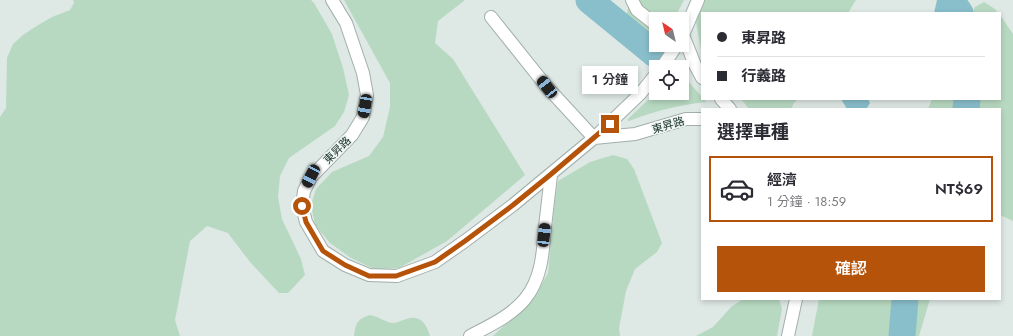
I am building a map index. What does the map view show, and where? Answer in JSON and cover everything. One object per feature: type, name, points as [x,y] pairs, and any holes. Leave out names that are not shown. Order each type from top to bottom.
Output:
[{"type":"street","name":"東昇路","points":[[332,0],[346,23],[363,73],[367,95],[363,117],[352,135],[311,176],[304,191],[302,206],[306,222],[323,251],[345,265],[369,276],[396,276],[435,262],[513,205],[594,138],[634,134],[686,119],[701,119]]},
{"type":"street","points":[[632,0],[637,10],[649,19]]},
{"type":"street","points":[[689,20],[698,0]]},
{"type":"street","points":[[491,17],[547,87],[594,138],[640,94],[649,83]]},
{"type":"street","points":[[688,52],[701,76]]},
{"type":"street","points":[[722,100],[729,108]]},
{"type":"street","points":[[470,336],[506,316],[525,299],[535,283],[541,265],[550,175]]},
{"type":"street","points":[[788,336],[796,300]]},
{"type":"green space","points":[[73,0],[311,0],[314,3],[332,34],[343,68],[349,95],[344,112],[335,126],[289,158],[280,176],[278,197],[282,219],[301,259],[305,275],[288,293],[279,293],[250,262],[228,233],[207,226],[190,241],[175,320],[180,336],[0,336],[0,117],[6,108],[7,58],[13,44],[23,35],[52,17],[70,10],[74,3]]},
{"type":"green space","points":[[344,0],[465,0],[438,21],[435,43],[453,59],[525,175],[447,241],[399,268],[374,269],[351,258],[330,243],[315,225],[311,205],[316,189],[332,172],[369,156],[383,137],[390,107],[390,83]]},
{"type":"green space","points":[[632,0],[684,0],[678,12],[649,12],[649,39],[633,26],[626,16]]},
{"type":"green space","points":[[705,0],[856,0],[849,12],[701,12],[701,50],[696,22]]},
{"type":"green space","points":[[984,2],[997,12],[972,12],[975,7]]},
{"type":"green space","points":[[1001,16],[1013,34],[1013,221],[1001,215],[1001,108],[928,108],[932,100],[1001,100]]},
{"type":"green space","points":[[689,82],[701,96],[701,100],[705,100],[706,102],[667,109],[629,121],[627,120],[649,99],[649,100],[689,100]]},
{"type":"green space","points":[[742,100],[797,100],[792,108],[748,108]]},
{"type":"green space","points":[[613,155],[627,159],[634,169],[662,243],[657,252],[635,269],[626,291],[619,328],[620,336],[493,336],[535,296],[548,273],[558,181],[590,162]]},
{"type":"green space","points":[[742,300],[779,300],[782,309],[777,336],[696,336],[713,327],[731,307]]},
{"type":"green space","points":[[819,300],[930,300],[919,336],[812,336]]},
{"type":"green space","points":[[370,315],[394,323],[410,318],[421,320],[430,336],[354,336],[358,322],[362,318]]},
{"type":"water","points":[[937,0],[947,0],[949,12],[934,12]]},
{"type":"water","points":[[842,100],[868,100],[870,103],[867,108],[846,108]]},
{"type":"waterway","points":[[589,0],[655,54]]},
{"type":"waterway","points":[[951,0],[959,12]]},
{"type":"waterway","points":[[966,108],[967,100]]},
{"type":"waterway","points":[[902,336],[905,300]]},
{"type":"route","points":[[302,206],[306,222],[323,251],[345,265],[369,276],[396,276],[435,262],[465,241],[513,205],[610,124]]}]
